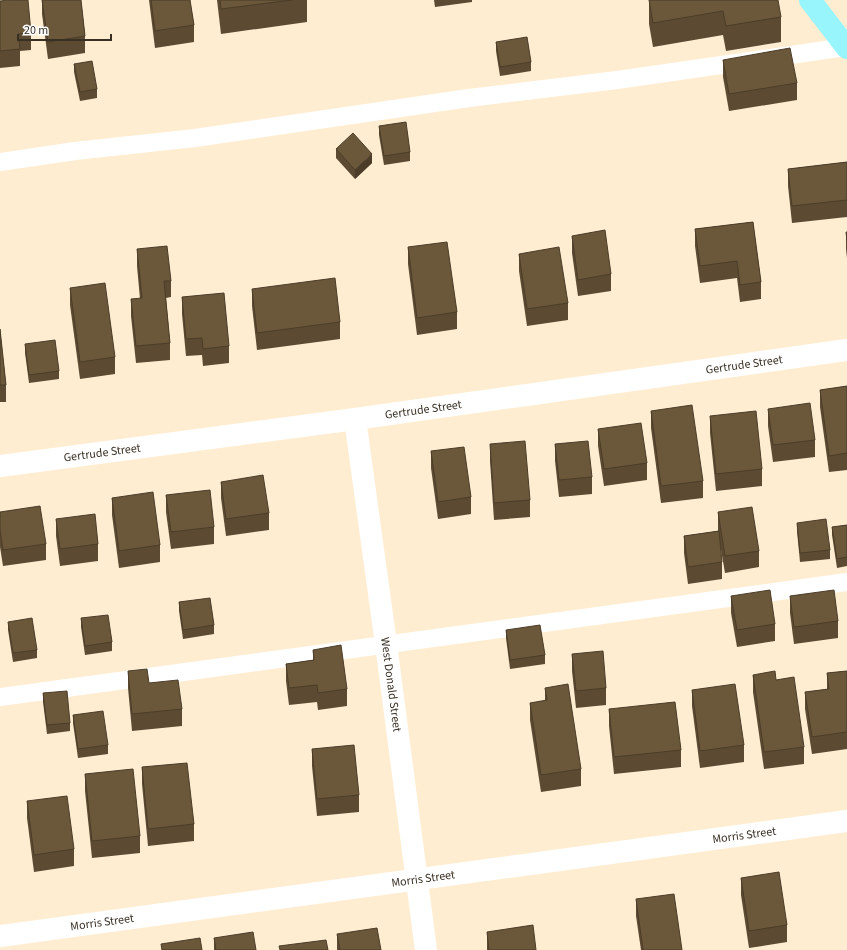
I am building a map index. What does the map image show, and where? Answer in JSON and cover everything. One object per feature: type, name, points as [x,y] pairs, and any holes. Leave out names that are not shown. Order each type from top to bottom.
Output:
[{"type":"main road","points":[[810,0],[847,48]]},
{"type":"street","name":"Gertrude Street","points":[[0,466],[847,350]]},
{"type":"street","name":"West Donald Street","points":[[355,418],[426,950]]},
{"type":"street","name":"Morris Street","points":[[0,936],[847,821]]},
{"type":"lane","points":[[0,162],[75,151],[195,138],[461,99],[617,80],[847,48]]},
{"type":"lane","points":[[0,697],[847,582]]},
{"type":"building","points":[[28,0],[31,33],[18,34],[20,49],[0,51],[0,1]]},
{"type":"building","points":[[42,0],[81,0],[85,36],[48,42]]},
{"type":"building","points":[[151,0],[190,0],[194,25],[155,31]]},
{"type":"building","points":[[220,0],[292,0],[221,9]]},
{"type":"building","points":[[649,0],[778,0],[781,17],[726,26],[723,11],[653,23]]},
{"type":"building","points":[[527,37],[531,62],[500,67],[496,42]]},
{"type":"building","points":[[790,48],[797,83],[729,94],[723,60]]},
{"type":"building","points":[[92,61],[97,89],[80,92],[74,64]]},
{"type":"building","points":[[406,122],[410,152],[384,156],[379,126]]},
{"type":"building","points":[[353,133],[372,154],[355,170],[336,149]]},
{"type":"building","points":[[847,162],[847,200],[792,206],[788,169]]},
{"type":"building","points":[[753,222],[761,282],[740,285],[737,261],[700,266],[695,229]]},
{"type":"building","points":[[605,230],[611,274],[578,280],[572,236]]},
{"type":"building","points":[[447,242],[457,312],[417,318],[408,247]]},
{"type":"building","points":[[167,246],[171,281],[164,281],[170,343],[136,346],[131,299],[142,298],[137,249]]},
{"type":"building","points":[[559,247],[568,303],[527,309],[519,254]]},
{"type":"building","points":[[335,278],[340,322],[257,333],[252,289]]},
{"type":"building","points":[[105,283],[115,357],[80,362],[70,288]]},
{"type":"building","points":[[224,293],[229,346],[203,349],[202,338],[186,339],[182,297]]},
{"type":"building","points":[[0,329],[6,385],[0,385]]},
{"type":"building","points":[[55,340],[59,371],[29,375],[25,344]]},
{"type":"building","points":[[847,386],[847,453],[829,456],[820,390]]},
{"type":"building","points":[[810,403],[815,440],[773,445],[768,409]]},
{"type":"building","points":[[692,405],[703,481],[661,486],[651,411]]},
{"type":"building","points":[[756,411],[762,469],[716,474],[710,416]]},
{"type":"building","points":[[641,423],[647,463],[604,469],[598,429]]},
{"type":"building","points":[[525,441],[530,500],[494,503],[490,444]]},
{"type":"building","points":[[588,441],[592,477],[559,480],[555,444]]},
{"type":"building","points":[[464,447],[471,497],[438,502],[431,451]]},
{"type":"building","points":[[263,475],[269,513],[226,519],[221,482]]},
{"type":"building","points":[[210,490],[214,527],[171,532],[166,495]]},
{"type":"building","points":[[153,492],[160,545],[119,551],[112,498]]},
{"type":"building","points":[[40,506],[46,544],[3,550],[0,530],[0,512]]},
{"type":"building","points":[[752,507],[759,551],[725,556],[718,512]]},
{"type":"building","points":[[95,514],[98,544],[60,549],[56,519]]},
{"type":"building","points":[[826,519],[830,550],[800,553],[797,523]]},
{"type":"building","points":[[847,525],[847,557],[837,559],[832,527]]},
{"type":"building","points":[[719,531],[722,562],[688,567],[684,536]]},
{"type":"building","points":[[770,590],[775,624],[737,630],[731,596]]},
{"type":"building","points":[[834,590],[838,621],[794,627],[790,596]]},
{"type":"building","points":[[210,598],[214,625],[183,630],[179,602]]},
{"type":"building","points":[[108,615],[112,642],[85,646],[81,618]]},
{"type":"building","points":[[32,618],[37,650],[13,653],[8,622]]},
{"type":"building","points":[[540,625],[545,655],[510,660],[506,630]]},
{"type":"building","points":[[341,645],[347,689],[318,693],[317,685],[289,688],[286,664],[314,660],[313,650]]},
{"type":"building","points":[[603,651],[606,688],[576,691],[572,654]]},
{"type":"building","points":[[147,669],[149,683],[178,680],[182,709],[132,714],[128,671]]},
{"type":"building","points":[[775,671],[776,680],[794,677],[804,747],[764,752],[753,675]]},
{"type":"building","points":[[847,671],[847,732],[812,737],[805,692],[829,689],[827,673]]},
{"type":"building","points":[[568,684],[581,769],[541,775],[530,703],[547,700],[545,688]]},
{"type":"building","points":[[735,684],[744,745],[700,751],[692,690]]},
{"type":"building","points":[[67,691],[70,723],[47,725],[43,693]]},
{"type":"building","points":[[675,702],[681,750],[614,757],[609,709]]},
{"type":"building","points":[[103,711],[108,745],[78,749],[73,715]]},
{"type":"building","points":[[354,745],[359,795],[317,799],[312,749]]},
{"type":"building","points":[[187,763],[194,824],[148,829],[142,767]]},
{"type":"building","points":[[133,769],[140,836],[92,841],[85,774]]},
{"type":"building","points":[[67,796],[74,849],[34,855],[27,801]]},
{"type":"building","points":[[779,872],[787,925],[749,931],[741,878]]},
{"type":"building","points":[[674,894],[682,950],[643,950],[636,899]]},
{"type":"building","points":[[533,925],[536,950],[489,950],[487,932]]},
{"type":"building","points":[[377,928],[381,950],[340,950],[337,934]]},
{"type":"building","points":[[253,932],[256,950],[216,950],[214,938]]},
{"type":"building","points":[[200,938],[202,950],[162,950],[161,944]]},
{"type":"building","points":[[326,940],[328,950],[280,950],[279,946]]}]
